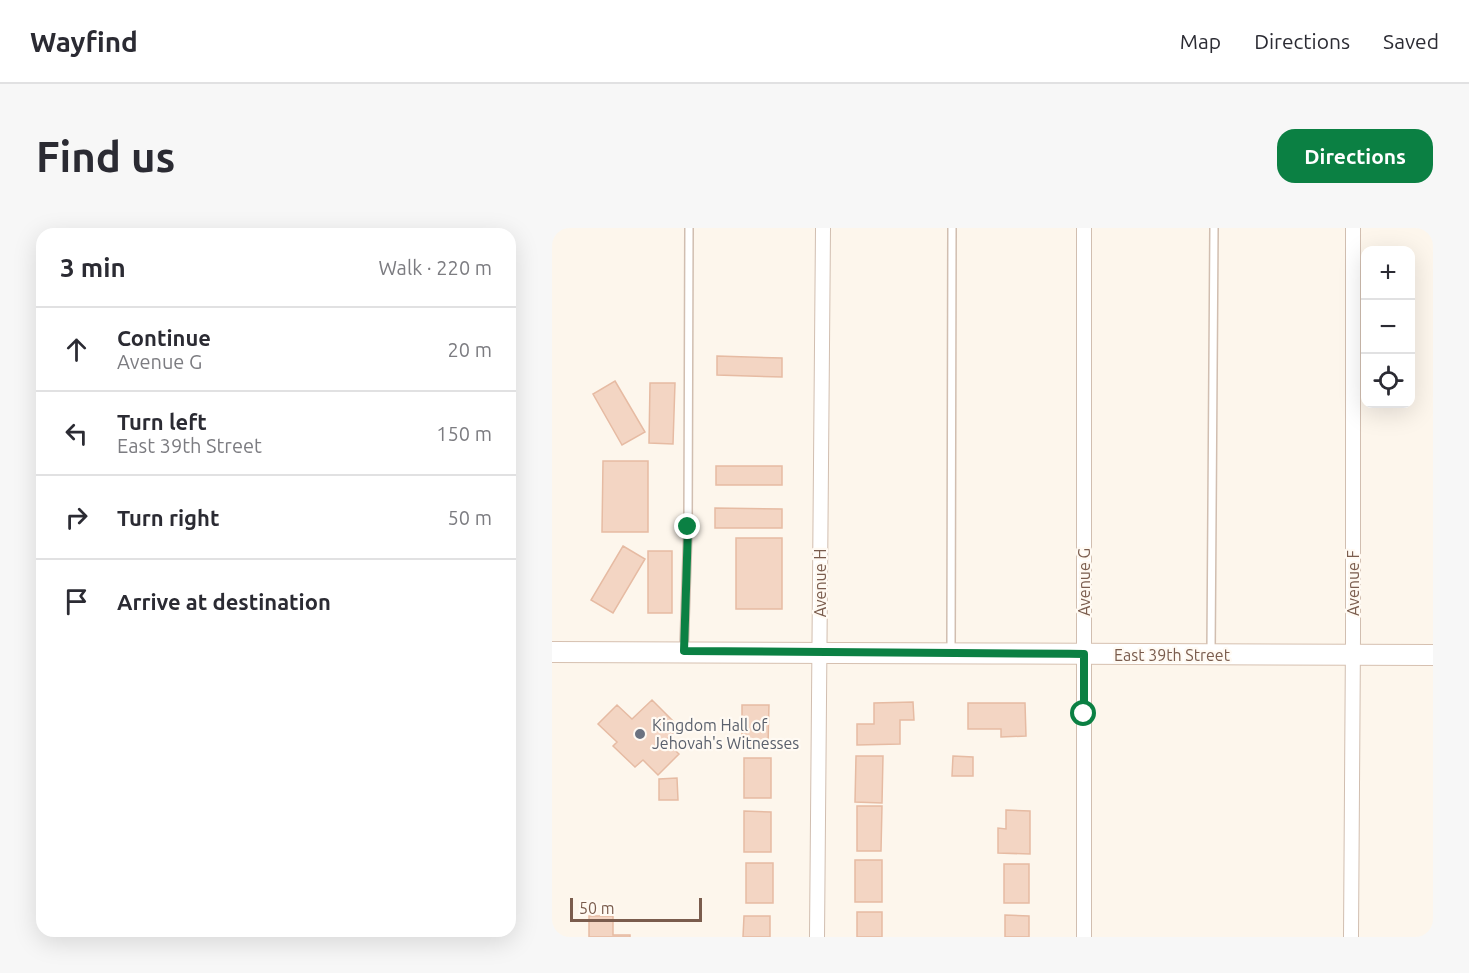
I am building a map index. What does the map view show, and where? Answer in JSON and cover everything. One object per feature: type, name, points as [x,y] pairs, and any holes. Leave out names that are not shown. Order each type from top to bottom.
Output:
[{"type":"main road","name":"East 39th Street","points":[[552,652],[1433,655]]},
{"type":"street","name":"Avenue H","points":[[817,937],[823,228]]},
{"type":"street","name":"Avenue G","points":[[1084,228],[1084,937]]},
{"type":"street","name":"Avenue F","points":[[1351,937],[1353,228]]},
{"type":"lane","points":[[684,651],[688,527],[689,228]]},
{"type":"lane","points":[[951,652],[952,228]]},
{"type":"lane","points":[[1211,655],[1214,228]]},
{"type":"building","points":[[717,356],[782,358],[782,377],[717,375]]},
{"type":"building","points":[[615,381],[645,432],[622,445],[593,394]]},
{"type":"building","points":[[650,383],[675,383],[673,444],[649,443]]},
{"type":"building","points":[[603,461],[648,461],[648,532],[602,532]]},
{"type":"building","points":[[716,466],[782,466],[782,485],[716,485]]},
{"type":"building","points":[[715,508],[782,509],[782,528],[715,528]]},
{"type":"building","points":[[736,538],[782,538],[782,609],[736,609]]},
{"type":"building","points":[[623,546],[645,559],[613,613],[591,600]]},
{"type":"building","points":[[648,551],[672,551],[672,613],[648,613]]},
{"type":"building","name":"Kingdom Hall of Jehovah's Witnesses","points":[[652,700],[679,727],[665,741],[679,754],[658,775],[643,760],[635,767],[613,746],[617,742],[598,724],[617,705],[632,719]]},
{"type":"building","points":[[913,702],[914,720],[900,720],[900,744],[857,745],[857,724],[874,724],[874,703]]},
{"type":"building","points":[[968,703],[1025,703],[1026,736],[1001,737],[1001,729],[968,729]]},
{"type":"building","points":[[742,705],[769,705],[768,746],[742,746]]},
{"type":"building","points":[[856,756],[883,756],[882,803],[855,802]]},
{"type":"building","points":[[953,756],[973,757],[973,776],[952,776]]},
{"type":"building","points":[[744,758],[771,758],[771,798],[744,798]]},
{"type":"building","points":[[677,778],[678,800],[659,800],[659,779]]},
{"type":"building","points":[[857,806],[882,806],[881,851],[857,851]]},
{"type":"building","points":[[1006,810],[1030,811],[1030,854],[998,853],[998,828],[1006,829]]},
{"type":"building","points":[[744,811],[771,812],[771,852],[744,852]]},
{"type":"building","points":[[855,860],[882,860],[882,902],[855,902]]},
{"type":"building","points":[[746,863],[773,863],[773,903],[746,903]]},
{"type":"building","points":[[1004,864],[1029,864],[1029,903],[1004,903]]},
{"type":"building","points":[[857,912],[882,912],[882,937],[857,937]]},
{"type":"building","points":[[1005,915],[1029,916],[1029,937],[1005,937]]},
{"type":"building","points":[[589,916],[613,916],[613,935],[630,935],[630,937],[589,937]]},
{"type":"building","points":[[744,916],[770,916],[770,937],[743,937]]},
{"type":"place","name":"Kingdom Hall of Jehovah's Witnesses","points":[[640,734]]},
{"type":"route","points":[[688,527],[684,651],[1084,654],[1084,714]]}]
